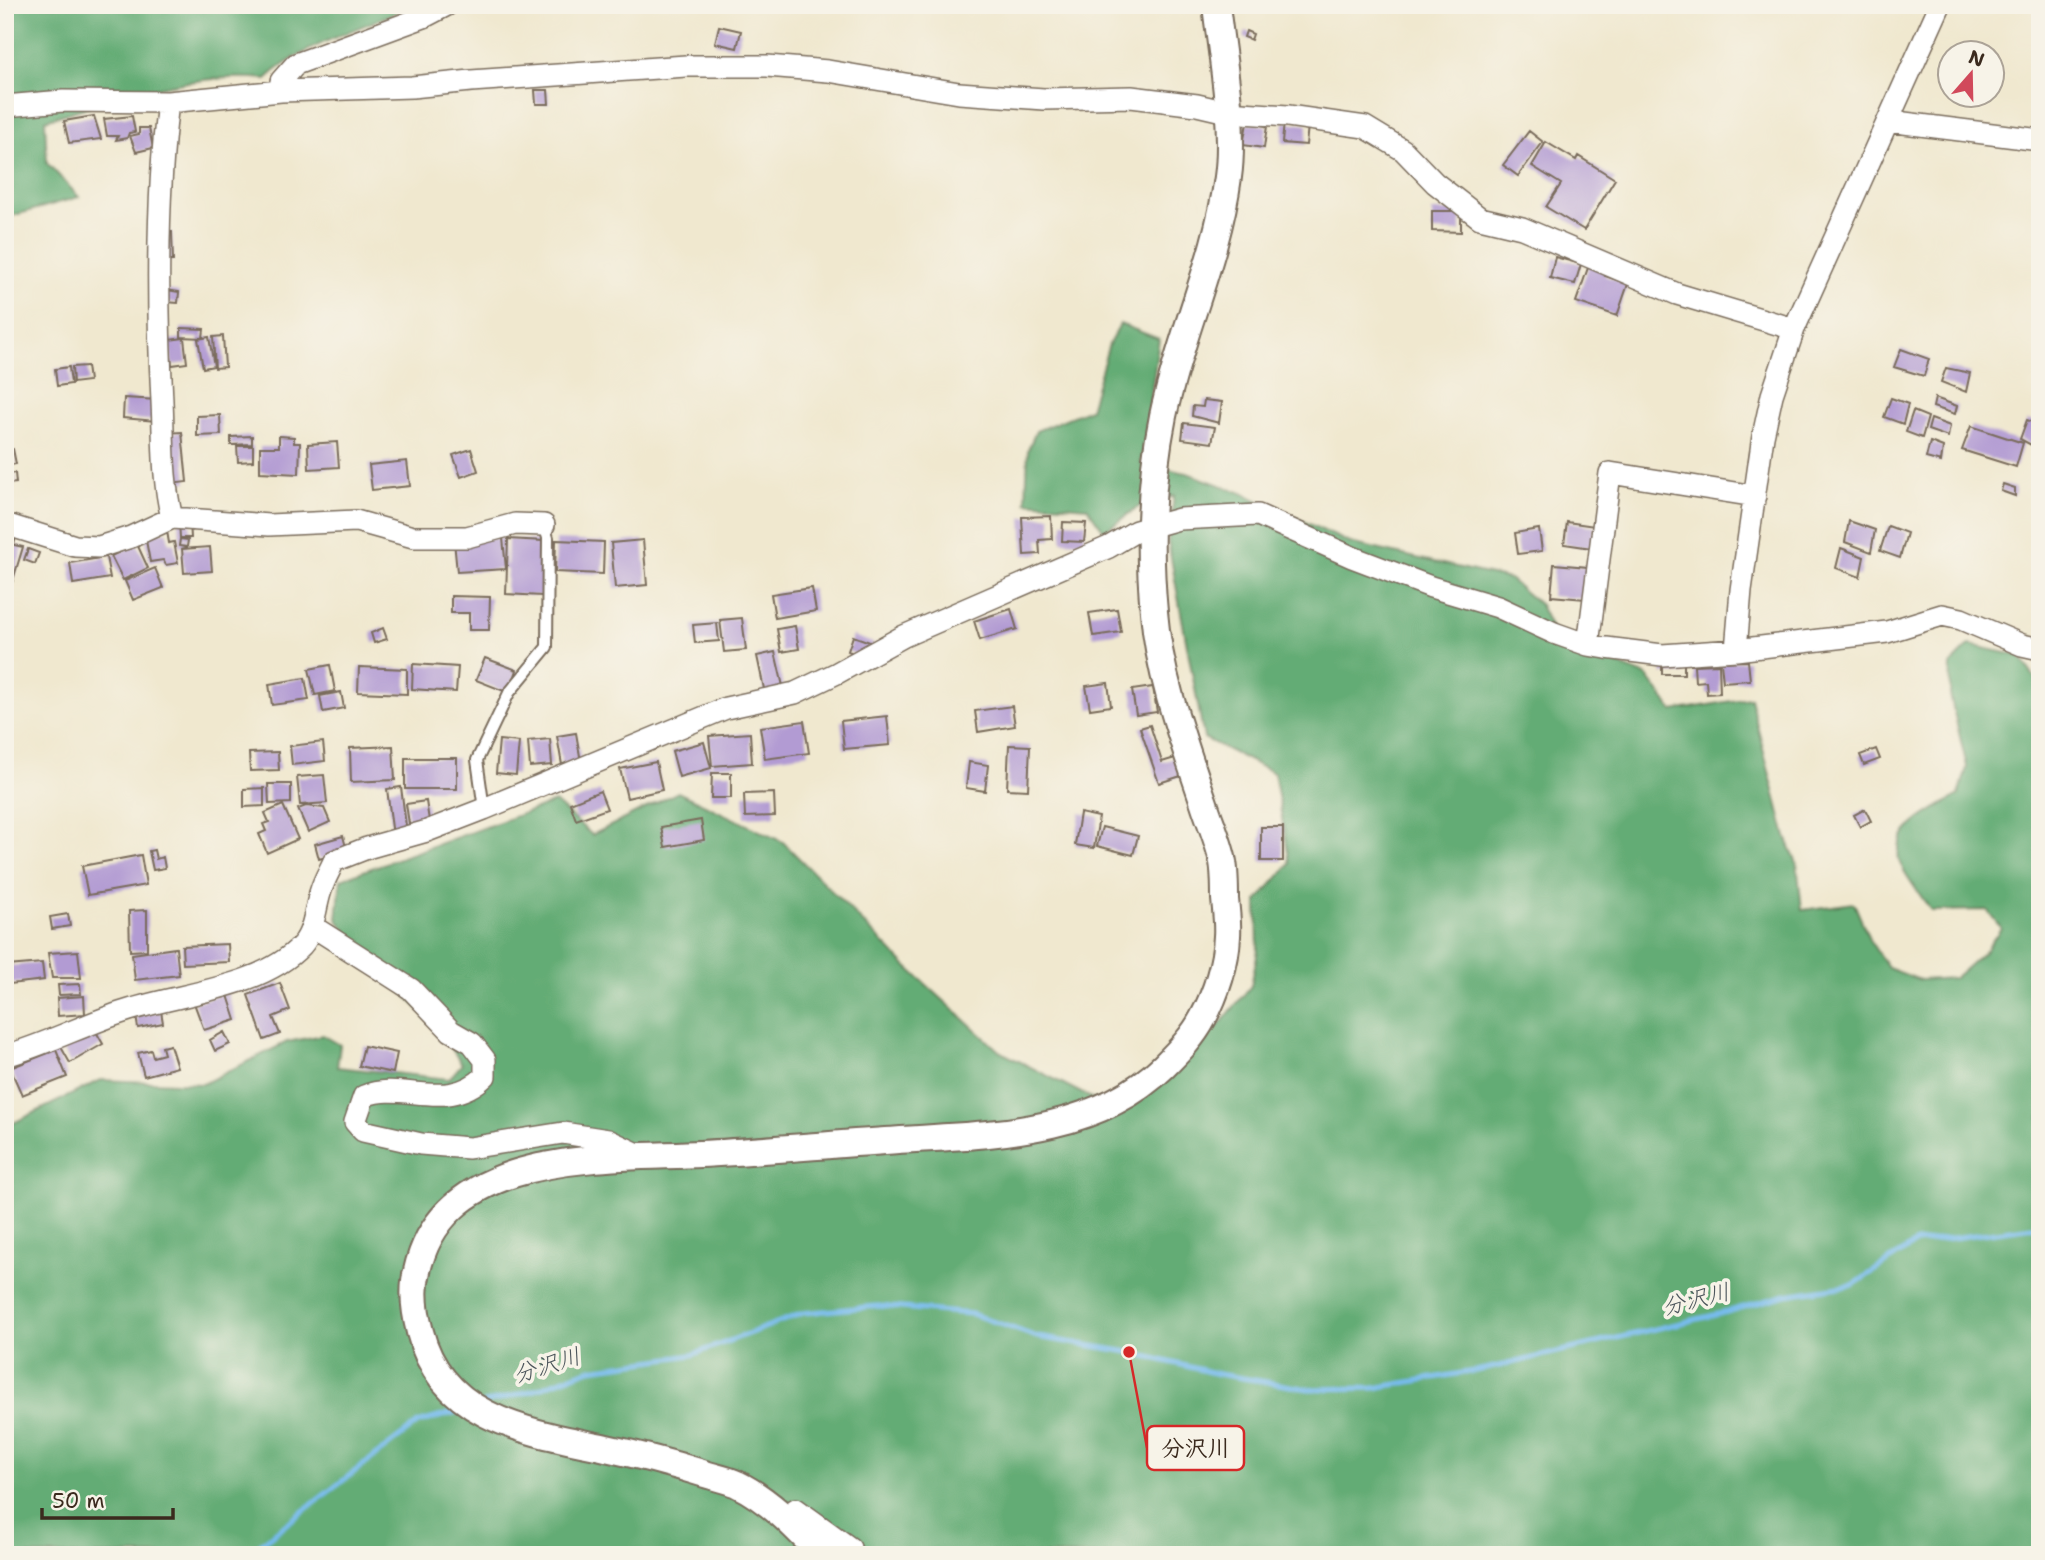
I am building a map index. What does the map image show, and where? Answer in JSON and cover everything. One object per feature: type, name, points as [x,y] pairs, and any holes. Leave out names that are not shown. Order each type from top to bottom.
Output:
[{"type":"street","points":[[281,91],[281,80],[296,64],[424,17],[447,5]]},
{"type":"street","points":[[822,1555],[785,1517],[737,1484],[661,1460],[506,1424],[460,1398],[438,1374],[424,1348],[416,1316],[415,1275],[429,1236],[444,1213],[465,1196],[502,1177],[549,1164],[640,1154],[722,1152],[975,1135],[1048,1127],[1098,1111],[1148,1082],[1185,1045],[1203,1018],[1219,980],[1228,938],[1223,863],[1172,708],[1154,618],[1151,527],[1163,415],[1220,225],[1229,169],[1227,112],[1216,5]]},
{"type":"street","points":[[1736,650],[1741,590],[1763,436],[1772,394],[1794,329],[1940,5]]},
{"type":"street","points":[[5,106],[62,101],[168,102],[281,91],[412,87],[686,66],[767,66],[828,71],[959,93],[1044,99],[1131,97],[1197,105],[1227,112],[1289,116],[1366,127],[1403,150],[1435,183],[1480,218],[1522,228],[1678,294],[1794,329]]},
{"type":"street","points":[[168,102],[160,163],[158,329],[164,488],[172,518]]},
{"type":"street","points":[[1888,121],[2040,140]]},
{"type":"street","points":[[1588,645],[1610,473],[1755,496]]},
{"type":"street","points":[[5,1056],[121,1012],[252,976],[287,959],[304,942],[312,926],[321,889],[334,861],[366,848],[427,831],[484,809],[726,708],[795,693],[904,636],[1109,547],[1136,531],[1179,519],[1258,515],[1352,557],[1431,587],[1497,607],[1588,645],[1662,655],[1736,650],[1886,632],[1942,615],[1961,619],[2022,645],[2040,649]]},
{"type":"street","points":[[5,524],[75,546],[99,547],[131,537],[172,518],[269,525],[356,521],[413,537],[467,537],[515,524],[544,524]]},
{"type":"street","points":[[312,926],[411,989],[451,1031],[472,1043],[485,1060],[485,1076],[476,1085],[461,1092],[428,1096],[377,1090],[364,1096],[355,1122],[363,1131],[421,1144],[470,1148],[563,1133],[608,1140],[640,1154]]},
{"type":"street","points":[[785,1517],[796,1509],[850,1551]]},
{"type":"lane","points":[[484,809],[477,760],[509,693],[547,647],[548,538],[544,524]]},
{"type":"green space","points":[[5,5],[414,5],[316,47],[280,67],[266,79],[210,79],[182,83],[45,120],[47,163],[79,197],[5,218]]},
{"type":"green space","points":[[1120,324],[1159,339],[1141,464],[1187,473],[1242,493],[1350,543],[1509,579],[1540,605],[1557,641],[1647,676],[1673,711],[1750,698],[1786,837],[1797,863],[1802,910],[1854,903],[1870,941],[1888,968],[1920,980],[1954,978],[1986,950],[2001,928],[1987,910],[1931,911],[1899,860],[1899,848],[1909,828],[1959,795],[1967,767],[1950,695],[1951,664],[1970,645],[2020,656],[2040,686],[2040,1555],[5,1555],[5,1127],[101,1080],[203,1084],[287,1042],[323,1035],[340,1045],[337,1067],[449,1079],[462,1064],[439,1030],[356,943],[337,919],[341,879],[555,802],[592,835],[678,792],[783,842],[905,965],[999,1051],[1093,1099],[1121,1107],[1221,1023],[1251,986],[1258,950],[1257,901],[1290,864],[1274,773],[1204,738],[1168,542],[1174,496],[1140,506],[1104,531],[1087,507],[1026,502],[1028,450],[1036,431],[1090,409],[1109,344]]},
{"type":"building","points":[[719,26],[741,31],[737,48],[715,43]]},
{"type":"building","points":[[1246,31],[1253,34],[1251,40],[1244,37]]},
{"type":"building","points":[[535,90],[548,90],[549,104],[536,104]]},
{"type":"building","points":[[94,116],[101,139],[69,143],[64,121]]},
{"type":"building","points":[[132,116],[135,132],[129,133],[127,138],[116,140],[118,136],[107,136],[104,119]]},
{"type":"building","points":[[1284,122],[1308,125],[1306,145],[1282,143]]},
{"type":"building","points":[[1247,123],[1267,126],[1264,148],[1243,145]]},
{"type":"building","points":[[139,128],[149,128],[153,148],[136,152],[130,136],[139,134]]},
{"type":"building","points":[[1529,131],[1543,142],[1518,176],[1503,165]]},
{"type":"building","points":[[1546,142],[1576,160],[1578,156],[1615,179],[1584,230],[1546,207],[1561,184],[1532,166]]},
{"type":"building","points":[[1432,211],[1461,211],[1461,232],[1432,231]]},
{"type":"building","points":[[163,232],[172,232],[173,261],[164,261]]},
{"type":"building","points":[[1555,257],[1581,264],[1575,284],[1550,278]]},
{"type":"building","points":[[1589,265],[1607,271],[1605,276],[1628,284],[1617,316],[1576,302]]},
{"type":"building","points":[[167,290],[179,292],[178,303],[166,302]]},
{"type":"building","points":[[181,328],[204,329],[203,338],[181,337]]},
{"type":"building","points":[[223,336],[225,367],[215,368],[213,337]]},
{"type":"building","points":[[209,337],[214,366],[203,368],[198,339]]},
{"type":"building","points":[[184,338],[187,363],[172,365],[169,340]]},
{"type":"building","points":[[1901,349],[1929,359],[1924,376],[1894,367]]},
{"type":"building","points":[[87,366],[89,381],[73,383],[72,367]]},
{"type":"building","points":[[69,367],[71,384],[57,386],[55,369]]},
{"type":"building","points":[[1946,368],[1970,373],[1966,392],[1941,382]]},
{"type":"building","points":[[124,398],[158,400],[156,421],[123,418]]},
{"type":"building","points":[[1891,398],[1908,404],[1903,424],[1884,417]]},
{"type":"building","points":[[1935,398],[1957,406],[1955,414],[1933,407]]},
{"type":"building","points":[[1204,400],[1222,402],[1219,423],[1192,416],[1193,406],[1203,407]]},
{"type":"building","points":[[1913,411],[1928,417],[1922,438],[1906,432]]},
{"type":"building","points":[[220,415],[221,435],[197,436],[197,416]]},
{"type":"building","points":[[1931,419],[1950,426],[1948,437],[1928,430]]},
{"type":"building","points":[[2027,420],[2040,425],[2035,447],[2020,439]]},
{"type":"building","points":[[1184,423],[1215,427],[1212,443],[1182,439]]},
{"type":"building","points":[[1971,426],[2023,443],[2016,467],[1962,450]]},
{"type":"building","points":[[182,432],[187,482],[171,484],[166,433]]},
{"type":"building","points":[[252,436],[252,444],[231,445],[231,437]]},
{"type":"building","points":[[279,436],[294,437],[294,443],[300,443],[299,474],[260,472],[260,447],[279,447]]},
{"type":"building","points":[[337,442],[339,467],[309,469],[308,444]]},
{"type":"building","points":[[1930,442],[1943,447],[1941,462],[1926,458]]},
{"type":"building","points":[[237,446],[253,446],[253,461],[238,462]]},
{"type":"building","points":[[13,449],[16,464],[5,466],[5,450]]},
{"type":"building","points":[[471,449],[478,471],[461,477],[453,455]]},
{"type":"building","points":[[407,461],[410,486],[372,490],[369,465]]},
{"type":"building","points":[[15,473],[16,483],[7,484],[6,474]]},
{"type":"building","points":[[2003,484],[2015,488],[2015,496],[2001,491]]},
{"type":"building","points":[[1051,516],[1052,539],[1039,540],[1040,554],[1024,555],[1022,517]]},
{"type":"building","points":[[179,521],[190,521],[191,538],[180,538]]},
{"type":"building","points":[[1849,521],[1875,530],[1871,552],[1845,542]]},
{"type":"building","points":[[1063,522],[1086,523],[1084,542],[1062,541]]},
{"type":"building","points":[[1567,522],[1595,526],[1592,548],[1564,544]]},
{"type":"building","points":[[1888,526],[1907,533],[1900,558],[1880,551]]},
{"type":"building","points":[[1539,529],[1542,551],[1518,554],[1515,533]]},
{"type":"building","points":[[167,531],[169,543],[174,542],[178,563],[166,565],[163,560],[150,562],[145,535]]},
{"type":"building","points":[[5,533],[16,536],[14,545],[23,547],[9,593],[5,592]]},
{"type":"building","points":[[503,538],[506,569],[457,572],[454,541]]},
{"type":"building","points":[[180,539],[188,540],[187,547],[179,546]]},
{"type":"building","points":[[508,539],[544,541],[542,596],[506,594]]},
{"type":"building","points":[[556,540],[604,542],[603,574],[555,572]]},
{"type":"building","points":[[643,540],[647,585],[615,588],[611,543]]},
{"type":"building","points":[[137,544],[148,568],[123,580],[111,556]]},
{"type":"building","points":[[210,547],[212,571],[184,573],[182,549]]},
{"type":"building","points":[[1841,548],[1864,557],[1860,577],[1836,568]]},
{"type":"building","points":[[28,549],[39,553],[35,564],[24,560]]},
{"type":"building","points":[[106,557],[110,578],[73,584],[70,563]]},
{"type":"building","points":[[1554,564],[1588,567],[1585,599],[1551,596]]},
{"type":"building","points":[[155,568],[163,588],[133,600],[125,581]]},
{"type":"building","points":[[812,588],[816,611],[775,618],[771,594]]},
{"type":"building","points":[[451,596],[490,597],[489,630],[469,630],[469,613],[451,613]]},
{"type":"building","points":[[1011,609],[1017,629],[980,640],[974,621]]},
{"type":"building","points":[[1117,609],[1121,632],[1093,636],[1089,613]]},
{"type":"building","points":[[742,618],[746,650],[724,652],[720,620]]},
{"type":"building","points":[[717,623],[719,641],[695,643],[693,625]]},
{"type":"building","points":[[795,626],[799,649],[781,652],[777,629]]},
{"type":"building","points":[[383,628],[387,639],[374,643],[371,633]]},
{"type":"building","points":[[853,636],[873,643],[868,659],[848,651]]},
{"type":"building","points":[[775,652],[786,699],[767,703],[757,656]]},
{"type":"building","points":[[485,658],[517,670],[509,693],[476,680]]},
{"type":"building","points":[[1684,660],[1684,674],[1662,674],[1662,661]]},
{"type":"building","points":[[1748,661],[1750,680],[1723,682],[1721,662]]},
{"type":"building","points":[[413,664],[458,667],[456,692],[412,689]]},
{"type":"building","points":[[1719,664],[1720,693],[1707,694],[1706,681],[1695,682],[1694,665]]},
{"type":"building","points":[[330,665],[335,691],[315,695],[309,669]]},
{"type":"building","points":[[359,667],[407,669],[407,694],[358,692]]},
{"type":"building","points":[[305,678],[309,700],[272,705],[269,684]]},
{"type":"building","points":[[1108,683],[1111,706],[1090,709],[1086,686]]},
{"type":"building","points":[[1153,687],[1157,712],[1136,715],[1132,690]]},
{"type":"building","points":[[341,692],[344,708],[323,712],[320,696]]},
{"type":"building","points":[[1012,706],[1015,726],[978,732],[975,711]]},
{"type":"building","points":[[887,716],[890,745],[844,749],[841,721]]},
{"type":"building","points":[[804,721],[809,753],[765,759],[760,727]]},
{"type":"building","points":[[1150,725],[1162,762],[1175,758],[1181,776],[1159,783],[1140,728]]},
{"type":"building","points":[[576,733],[581,762],[562,765],[557,736]]},
{"type":"building","points":[[750,733],[752,763],[712,766],[709,736]]},
{"type":"building","points":[[550,739],[552,765],[530,767],[528,741]]},
{"type":"building","points":[[499,740],[519,742],[516,775],[496,773]]},
{"type":"building","points":[[323,742],[325,761],[292,765],[290,746]]},
{"type":"building","points":[[704,742],[711,768],[679,777],[672,751]]},
{"type":"building","points":[[1009,745],[1030,746],[1028,790],[1007,789]]},
{"type":"building","points":[[393,746],[395,780],[351,782],[350,748]]},
{"type":"building","points":[[1876,749],[1880,759],[1864,765],[1860,755]]},
{"type":"building","points":[[278,752],[279,770],[250,771],[249,753]]},
{"type":"building","points":[[405,758],[457,758],[457,789],[405,789]]},
{"type":"building","points":[[656,762],[662,790],[627,798],[620,769]]},
{"type":"building","points":[[969,762],[988,765],[985,791],[966,788]]},
{"type":"building","points":[[712,773],[731,773],[731,798],[711,798]]},
{"type":"building","points":[[324,775],[327,803],[300,805],[297,777]]},
{"type":"building","points":[[268,784],[291,784],[291,803],[269,804]]},
{"type":"building","points":[[401,787],[407,834],[393,836],[387,789]]},
{"type":"building","points":[[264,788],[264,806],[244,807],[244,789]]},
{"type":"building","points":[[600,791],[607,809],[576,820],[570,803]]},
{"type":"building","points":[[774,793],[775,816],[745,817],[744,794]]},
{"type":"building","points":[[426,801],[430,827],[410,830],[406,804]]},
{"type":"building","points":[[283,805],[298,839],[267,853],[259,834],[266,831],[263,824],[269,822],[265,813]]},
{"type":"building","points":[[306,806],[324,808],[330,822],[308,832],[298,809]]},
{"type":"building","points":[[1865,809],[1871,821],[1860,827],[1854,815]]},
{"type":"building","points":[[1080,813],[1099,817],[1094,848],[1075,845]]},
{"type":"building","points":[[701,820],[704,840],[665,847],[661,827]]},
{"type":"building","points":[[1102,827],[1138,836],[1133,855],[1097,846]]},
{"type":"building","points":[[1261,827],[1283,827],[1283,861],[1261,861]]},
{"type":"building","points":[[343,836],[347,851],[319,859],[315,844]]},
{"type":"building","points":[[154,850],[156,859],[163,857],[165,868],[153,870],[149,851]]},
{"type":"building","points":[[141,855],[146,885],[88,895],[82,866]]},
{"type":"building","points":[[147,910],[147,950],[130,951],[129,911]]},
{"type":"building","points":[[68,914],[70,926],[52,929],[50,917]]},
{"type":"building","points":[[228,944],[229,962],[183,964],[182,946]]},
{"type":"building","points":[[176,948],[179,975],[135,980],[132,954]]},
{"type":"building","points":[[78,951],[81,978],[52,978],[48,953]]},
{"type":"building","points":[[42,963],[44,980],[10,984],[8,966]]},
{"type":"building","points":[[280,983],[290,1010],[273,1017],[280,1034],[264,1040],[248,995]]},
{"type":"building","points":[[80,984],[81,994],[59,995],[58,985]]},
{"type":"building","points":[[227,992],[236,1020],[204,1030],[194,1003]]},
{"type":"building","points":[[84,996],[85,1014],[58,1016],[57,998]]},
{"type":"building","points":[[161,1011],[163,1023],[138,1028],[136,1016]]},
{"type":"building","points":[[94,1028],[103,1044],[70,1063],[61,1047]]},
{"type":"building","points":[[224,1032],[230,1044],[215,1051],[210,1040]]},
{"type":"building","points":[[170,1045],[177,1067],[144,1076],[138,1053],[151,1050],[153,1057],[164,1054],[162,1047]]},
{"type":"building","points":[[364,1046],[397,1053],[393,1073],[359,1066]]},
{"type":"building","points":[[56,1050],[67,1077],[22,1095],[10,1068]]},
{"type":"waterway","name":"分沢川","points":[[485,1403],[535,1390],[590,1369],[692,1355],[803,1313],[878,1306],[972,1314],[1037,1337],[1129,1352],[1218,1374],[1309,1389],[1374,1388],[1486,1369],[1723,1313],[1786,1295],[1853,1285],[1916,1243],[2040,1226]]},
{"type":"waterway","name":"分沢川","points":[[246,1555],[418,1423],[463,1410]]},
{"type":"place","name":"分沢川","points":[[1129,1352]]}]
